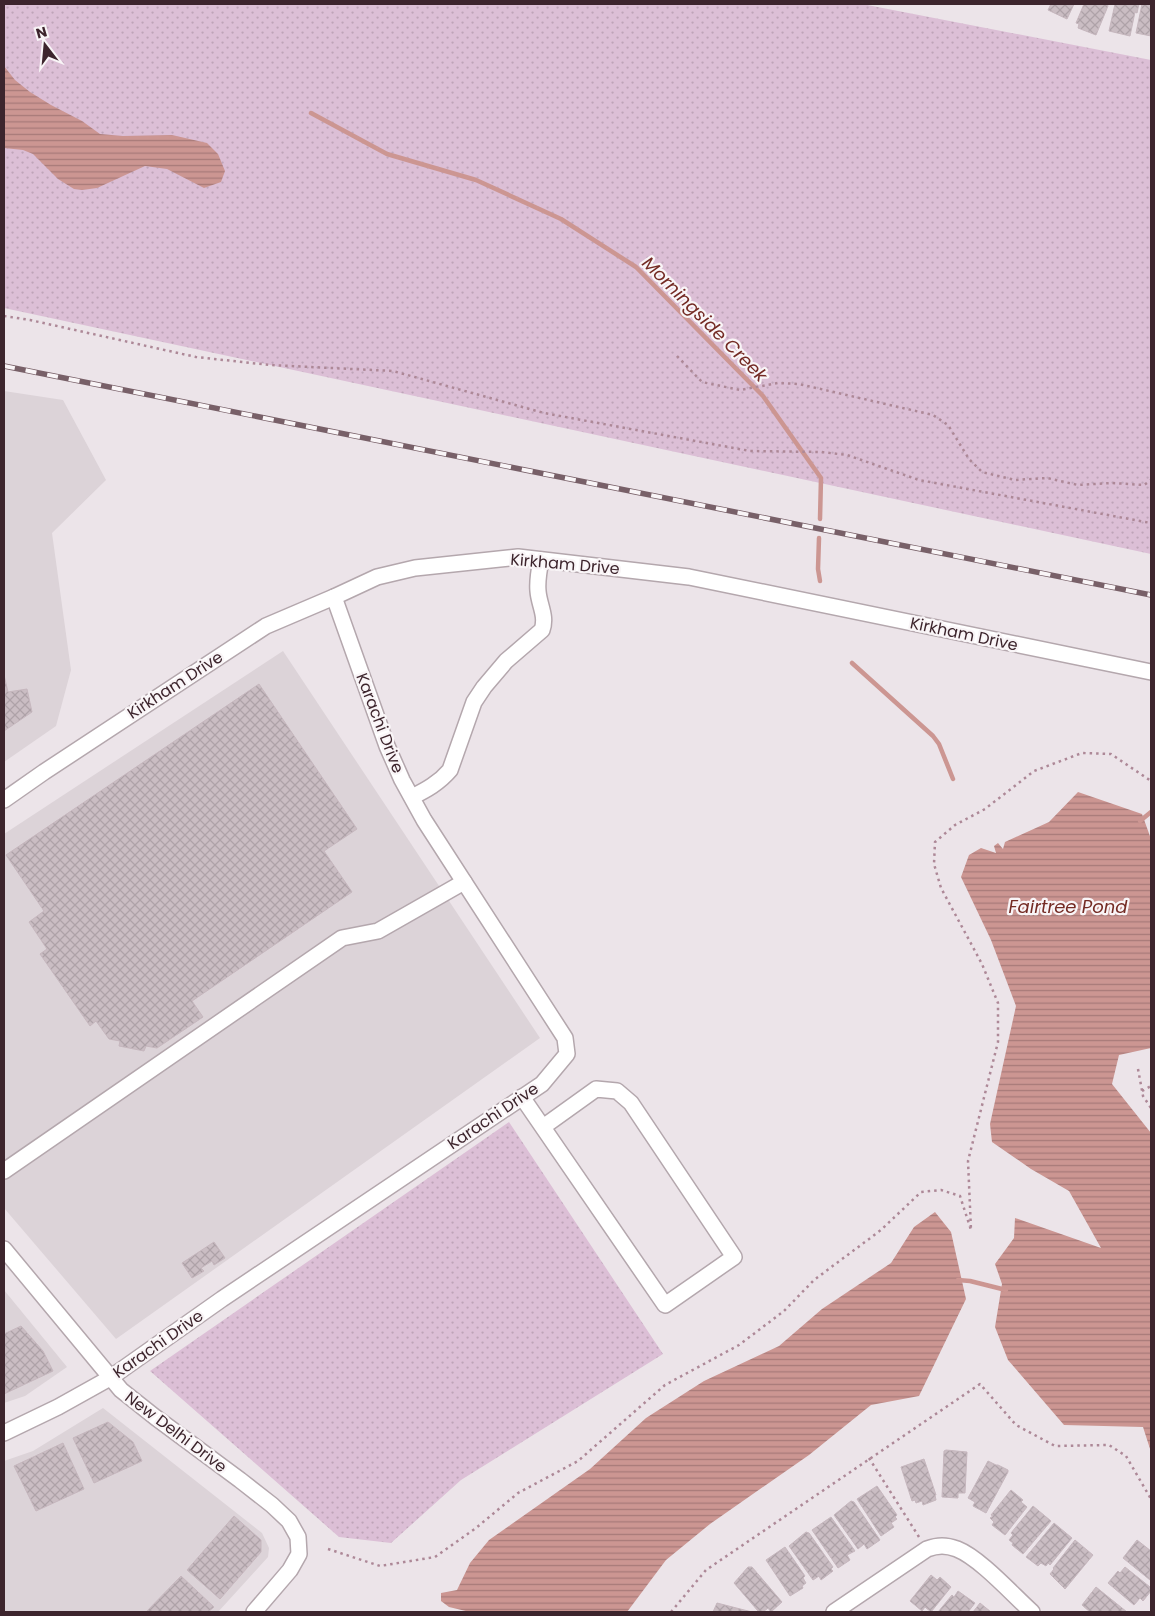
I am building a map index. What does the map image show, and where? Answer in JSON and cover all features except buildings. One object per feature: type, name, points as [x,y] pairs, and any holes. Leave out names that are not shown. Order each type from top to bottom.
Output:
[{"type":"street","name":"Kirkham Drive","points":[[4,800],[266,626],[334,598],[376,577],[415,568],[518,557],[689,577],[1151,672]]},
{"type":"street","points":[[412,797],[431,787],[450,770],[474,702],[506,661],[542,630],[544,618],[538,592],[541,560]]},
{"type":"street","name":"Karachi Drive","points":[[4,1433],[58,1407],[110,1378],[222,1299],[542,1084],[566,1054],[565,1038],[424,820],[412,797],[387,746],[334,598]]},
{"type":"street","points":[[4,1172],[342,938],[378,931],[464,882]]},
{"type":"street","points":[[522,1097],[665,1305],[734,1257],[631,1103],[617,1091],[596,1089],[543,1127]]},
{"type":"street","name":"New Delhi Drive","points":[[4,1249],[110,1378],[122,1390],[154,1418],[240,1480],[289,1521],[298,1537],[299,1554],[290,1570],[254,1612]]},
{"type":"street","points":[[834,1612],[927,1549],[939,1545],[959,1550],[978,1563],[1032,1612]]},
{"type":"path","points":[[4,316],[30,320],[196,358],[270,365],[394,371],[544,413],[750,451],[814,452],[847,455],[919,480],[1151,523]]},
{"type":"path","points":[[677,356],[702,382],[744,390],[778,383],[799,384],[933,415],[948,425],[969,459],[982,472],[1015,480],[1047,478],[1078,485],[1112,483],[1144,485],[1151,480]]},
{"type":"path","points":[[328,1549],[380,1566],[435,1557],[476,1528],[518,1493],[578,1461],[665,1385],[739,1345],[784,1311],[814,1280],[881,1230],[921,1192],[941,1190],[960,1196],[971,1230],[968,1161],[998,1042],[998,1003],[982,964],[941,888],[934,864],[935,842],[955,825],[985,809],[1034,771],[1082,753],[1111,754],[1151,781]]},
{"type":"path","points":[[1138,1069],[1143,1096],[1151,1108]]},
{"type":"path","points":[[1142,1091],[1151,1086]]},
{"type":"path","points":[[671,1612],[706,1570],[980,1384],[1016,1424],[1055,1446],[1109,1445],[1126,1456],[1151,1498]]},
{"type":"path","points":[[870,1458],[927,1549]]},
{"type":"shaded area","points":[[4,4],[862,4],[1151,60],[1151,554],[4,308]]},
{"type":"shaded area","points":[[4,391],[63,400],[106,480],[52,533],[71,670],[56,726],[4,762]]},
{"type":"shaded area","points":[[283,651],[540,1038],[116,1339],[4,1208],[4,834]]},
{"type":"shaded area","points":[[509,1122],[663,1354],[461,1480],[391,1543],[339,1537],[150,1371]]},
{"type":"shaded area","points":[[4,1290],[67,1367],[25,1396],[4,1403]]},
{"type":"shaded area","points":[[103,1408],[262,1533],[269,1548],[268,1557],[218,1612],[4,1612],[4,1461],[33,1451]]},
{"type":"water","points":[[4,66],[15,80],[30,92],[82,121],[100,134],[123,136],[172,135],[207,143],[218,154],[225,171],[221,182],[204,188],[167,169],[145,166],[97,188],[74,189],[58,179],[33,154],[23,150],[4,148]]},
{"type":"water","name":"Fairtree Pond","points":[[1078,792],[1142,814],[1151,839],[1151,1048],[1119,1055],[1112,1084],[1151,1133],[1151,1452],[1143,1427],[1064,1425],[1008,1360],[995,1327],[1002,1284],[995,1264],[1014,1238],[1015,1218],[1101,1248],[1069,1191],[1031,1169],[992,1142],[990,1124],[1016,1006],[991,940],[961,877],[969,855],[981,848],[996,853],[994,846],[998,843],[1003,849],[1005,842],[1049,822]]},
{"type":"water","points":[[935,1212],[951,1232],[966,1299],[919,1396],[871,1405],[809,1455],[710,1524],[666,1560],[627,1612],[470,1612],[449,1607],[441,1601],[441,1593],[457,1590],[470,1563],[489,1540],[590,1469],[646,1418],[704,1381],[779,1346],[822,1309],[891,1263],[914,1227]]},
{"type":"waterway","name":"Morningside Creek","points":[[311,113],[387,154],[476,180],[561,219],[636,267],[763,396],[821,478],[820,519]]},
{"type":"waterway","name":"Morningside Creek","points":[[819,538],[818,569],[820,581]]},
{"type":"waterway","name":"Morningside Creek","points":[[852,663],[933,736],[939,744],[953,779]]},
{"type":"waterway","name":"Morningside Creek","points":[[1140,821],[1151,812]]},
{"type":"waterway","points":[[958,1280],[1006,1290]]},
{"type":"railway","points":[[4,366],[1151,595]]}]
